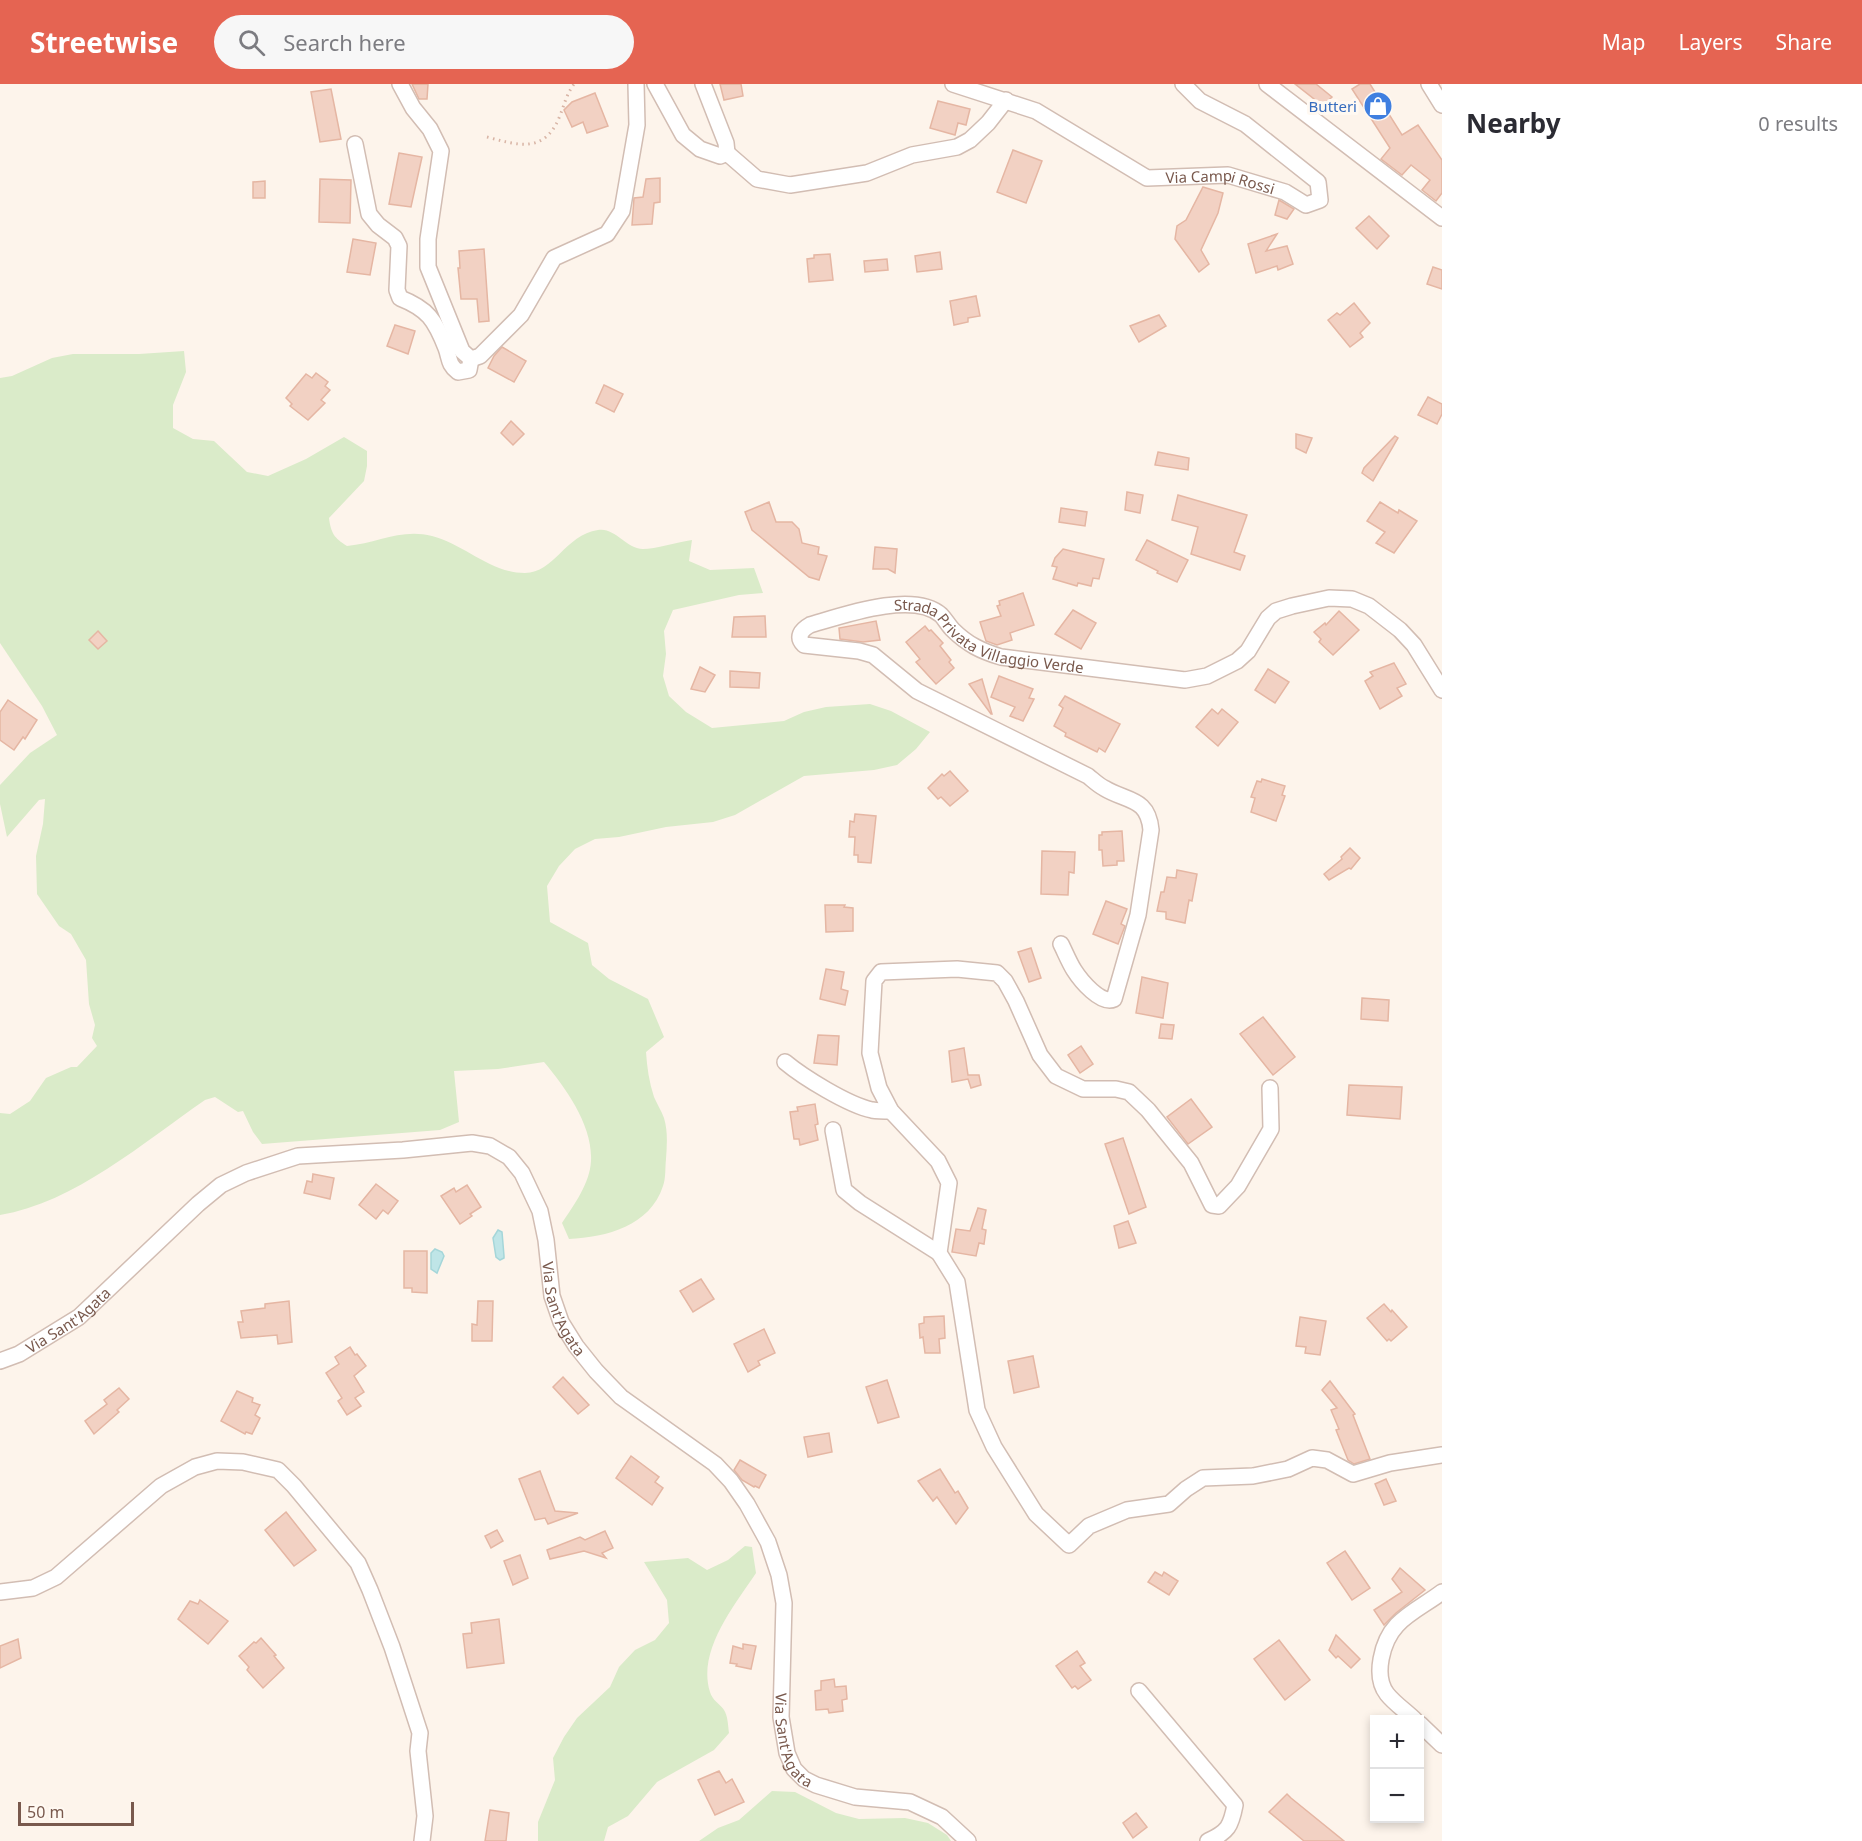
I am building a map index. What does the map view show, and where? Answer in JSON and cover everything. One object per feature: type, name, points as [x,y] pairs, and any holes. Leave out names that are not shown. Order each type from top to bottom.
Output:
[{"type":"street","points":[[400,84],[413,108],[430,129],[441,151],[428,239],[428,267],[462,351],[471,359]]},
{"type":"street","points":[[471,359],[480,356],[521,315],[554,258],[607,234],[622,211],[637,124],[635,84]]},
{"type":"street","points":[[655,84],[682,135],[700,149],[720,156],[727,153]]},
{"type":"street","points":[[703,84],[726,143],[727,153],[757,179],[790,185],[867,173],[912,155],[957,147],[970,140],[988,123],[1006,100]]},
{"type":"street","name":"Via Campi Rossi","points":[[953,84],[1036,111],[1147,178],[1228,175],[1285,192],[1306,205],[1320,200],[1318,182],[1245,124],[1200,101],[1183,84]]},
{"type":"street","points":[[1267,84],[1442,218]]},
{"type":"street","points":[[1429,84],[1442,105]]},
{"type":"street","points":[[355,144],[369,214],[378,225],[395,238],[399,246],[397,290],[400,298],[419,305],[435,322],[451,366],[458,372],[469,370],[471,359]]},
{"type":"street","name":"Strada Privata Villaggio Verde","points":[[1061,944],[1074,971],[1097,996],[1104,1001],[1114,999],[1137,915],[1151,831],[1150,821],[1139,803],[1104,789],[1088,776],[917,691],[873,655],[859,651],[804,645],[800,641],[803,629],[864,609],[918,605],[941,615],[966,642],[978,650],[1001,657],[1185,680],[1206,676],[1238,661],[1248,651],[1268,618],[1276,612],[1329,598],[1352,599],[1369,606],[1400,630],[1414,645],[1442,690]]},
{"type":"street","points":[[939,1252],[949,1183],[938,1161],[891,1111],[879,1088],[870,1053],[874,981],[881,972],[957,969],[997,973],[1005,981],[1016,1000],[1040,1055],[1056,1076],[1083,1089],[1116,1089],[1129,1092],[1148,1110],[1191,1163],[1212,1204],[1219,1206],[1238,1186],[1271,1129],[1270,1088]]},
{"type":"street","points":[[785,1062],[802,1077],[850,1102],[871,1110],[891,1111]]},
{"type":"street","points":[[833,1130],[844,1190],[860,1203],[939,1252],[957,1282],[977,1410],[994,1448],[1036,1514],[1069,1545],[1089,1526],[1127,1510],[1170,1504],[1186,1489],[1203,1478],[1254,1476],[1288,1469],[1312,1458],[1327,1460],[1353,1474],[1390,1463],[1442,1455]]},
{"type":"street","name":"Via Sant'Agata","points":[[0,1362],[19,1354],[79,1317],[198,1204],[221,1185],[246,1173],[298,1156],[403,1150],[472,1143],[490,1146],[509,1157],[522,1173],[540,1211],[546,1240],[552,1296],[561,1322],[576,1346],[621,1397],[715,1464],[731,1481],[747,1504],[768,1542],[779,1575],[784,1603],[781,1717],[787,1753],[794,1769],[804,1779],[816,1785],[855,1797],[910,1802],[942,1817],[968,1841]]},
{"type":"street","points":[[0,1592],[33,1588],[56,1577],[161,1486],[195,1467],[217,1461],[243,1462],[278,1470],[358,1563],[370,1590],[392,1647],[420,1733],[418,1751],[425,1815],[422,1841]]},
{"type":"street","points":[[1411,1715],[1387,1694],[1380,1682],[1385,1644],[1396,1626],[1442,1592]]},
{"type":"street","points":[[1139,1691],[1235,1805],[1232,1822],[1222,1834],[1208,1841]]},
{"type":"street","points":[[1424,1728],[1442,1744]]},
{"type":"path","points":[[487,137],[511,144],[536,144],[550,135],[559,118],[565,97],[574,84]]},
{"type":"green space","points":[[184,351],[186,372],[173,405],[173,428],[193,439],[214,441],[247,472],[268,476],[306,459],[344,437],[367,451],[364,481],[329,518],[334,535],[347,546],[400,535],[421,534],[444,540],[500,568],[525,573],[544,567],[577,539],[598,530],[615,534],[631,545],[643,549],[692,540],[689,561],[710,570],[754,568],[763,593],[739,595],[673,610],[664,631],[666,654],[663,676],[669,696],[686,712],[712,728],[784,721],[804,712],[826,707],[870,704],[891,711],[930,732],[916,749],[897,765],[874,770],[804,776],[735,815],[713,822],[595,839],[575,849],[559,866],[547,886],[550,922],[588,943],[592,965],[609,979],[648,999],[664,1037],[646,1052],[652,1091],[666,1128],[664,1183],[657,1200],[648,1211],[625,1227],[598,1236],[569,1239],[562,1223],[581,1194],[588,1177],[591,1161],[590,1148],[583,1121],[569,1096],[544,1062],[498,1069],[454,1071],[459,1122],[440,1130],[262,1144],[253,1132],[243,1111],[238,1112],[215,1097],[205,1100],[133,1152],[81,1184],[55,1198],[0,1215],[0,1113],[10,1114],[30,1101],[46,1078],[71,1067],[77,1067],[97,1046],[92,1038],[95,1025],[89,1004],[86,960],[71,934],[59,926],[37,894],[36,856],[43,824],[45,799],[39,800],[7,837],[0,804],[0,785],[30,753],[57,735],[42,706],[0,643],[0,378],[12,376],[52,358],[73,354]]},
{"type":"green space","points":[[745,1546],[752,1547],[756,1573],[720,1630],[713,1645],[707,1676],[712,1697],[725,1712],[729,1733],[714,1750],[657,1782],[628,1816],[608,1827],[604,1841],[538,1841],[538,1822],[555,1780],[553,1758],[564,1737],[577,1718],[610,1687],[619,1667],[635,1650],[655,1640],[669,1623],[667,1600],[644,1562],[688,1558],[707,1570],[728,1560]]},
{"type":"green space","points":[[772,1791],[795,1792],[836,1813],[859,1819],[905,1818],[928,1823],[947,1835],[951,1841],[699,1841],[718,1828],[739,1820]]},
{"type":"water","points":[[498,1230],[502,1232],[504,1256],[500,1260],[496,1257],[493,1238]]},
{"type":"water","points":[[435,1249],[442,1252],[444,1256],[437,1273],[431,1269],[431,1253]]},
{"type":"building","points":[[412,84],[428,84],[427,99],[419,99]]},
{"type":"building","points":[[720,84],[741,84],[743,96],[724,100]]},
{"type":"building","points":[[1295,84],[1316,84],[1332,97],[1321,107]]},
{"type":"building","points":[[1360,84],[1370,84],[1402,135],[1418,125],[1442,160],[1442,193],[1436,201],[1422,190],[1430,180],[1411,165],[1402,175],[1381,159],[1390,148],[1352,89]]},
{"type":"building","points":[[331,89],[341,139],[320,142],[311,92]]},
{"type":"building","points":[[595,93],[608,126],[587,133],[583,122],[572,127],[564,110],[572,102]]},
{"type":"building","points":[[938,101],[970,109],[966,125],[958,123],[955,135],[930,128]]},
{"type":"building","points":[[1013,150],[1042,161],[1026,203],[997,192]]},
{"type":"building","points":[[399,153],[422,157],[411,207],[389,204]]},
{"type":"building","points":[[660,178],[660,202],[654,203],[652,224],[632,225],[634,198],[643,197],[646,179]]},
{"type":"building","points":[[320,179],[351,180],[350,223],[319,222]]},
{"type":"building","points":[[265,181],[265,198],[253,198],[253,182]]},
{"type":"building","points":[[1203,187],[1223,193],[1218,213],[1201,250],[1209,264],[1199,272],[1175,239],[1177,226],[1186,220]]},
{"type":"building","points":[[1279,200],[1294,209],[1287,219],[1275,215]]},
{"type":"building","points":[[1369,216],[1389,236],[1377,249],[1356,228]]},
{"type":"building","points":[[1277,234],[1266,251],[1287,246],[1293,264],[1278,270],[1277,266],[1256,273],[1248,244]]},
{"type":"building","points":[[353,239],[376,243],[370,275],[347,272]]},
{"type":"building","points":[[484,249],[489,321],[479,322],[477,299],[461,299],[459,251]]},
{"type":"building","points":[[940,252],[942,269],[917,272],[915,256]]},
{"type":"building","points":[[830,254],[833,280],[809,282],[807,259],[814,258],[814,255]]},
{"type":"building","points":[[887,259],[888,270],[865,272],[864,261]]},
{"type":"building","points":[[1433,267],[1442,270],[1442,289],[1427,284]]},
{"type":"building","points":[[976,296],[980,316],[968,318],[968,322],[954,325],[950,301]]},
{"type":"building","points":[[1354,303],[1370,323],[1360,333],[1363,337],[1350,347],[1328,320],[1337,313],[1340,315]]},
{"type":"building","points":[[1159,315],[1166,326],[1139,342],[1130,326]]},
{"type":"building","points":[[395,325],[415,331],[408,354],[387,346]]},
{"type":"building","points":[[502,347],[526,361],[514,382],[488,368]]},
{"type":"building","points":[[316,373],[328,382],[325,386],[330,390],[321,400],[325,403],[308,420],[290,406],[292,404],[286,398],[306,374],[312,378]]},
{"type":"building","points":[[604,385],[623,394],[614,412],[596,403]]},
{"type":"building","points":[[1428,397],[1442,404],[1442,414],[1437,424],[1418,415]]},
{"type":"building","points":[[511,421],[524,434],[513,445],[501,433]]},
{"type":"building","points":[[1296,434],[1312,438],[1306,453],[1296,448]]},
{"type":"building","points":[[1395,436],[1398,438],[1373,481],[1362,473],[1364,468]]},
{"type":"building","points":[[1158,452],[1189,458],[1188,470],[1155,465]]},
{"type":"building","points":[[1127,492],[1143,495],[1140,513],[1125,510]]},
{"type":"building","points":[[1178,495],[1247,515],[1234,552],[1245,556],[1240,570],[1191,554],[1198,527],[1172,520]]},
{"type":"building","points":[[769,502],[776,522],[792,522],[799,529],[802,543],[819,547],[818,554],[827,556],[819,580],[809,577],[752,530],[745,512]]},
{"type":"building","points":[[1380,502],[1417,521],[1394,553],[1376,543],[1385,532],[1367,521]]},
{"type":"building","points":[[1061,508],[1087,512],[1085,526],[1059,522]]},
{"type":"building","points":[[1147,540],[1188,560],[1177,582],[1136,560]]},
{"type":"building","points":[[875,547],[897,549],[895,573],[888,569],[873,569]]},
{"type":"building","points":[[1063,549],[1104,559],[1099,579],[1093,578],[1091,586],[1078,583],[1077,586],[1053,579],[1057,567],[1052,566],[1055,558]]},
{"type":"building","points":[[1023,593],[1034,625],[1010,633],[1012,640],[997,645],[986,641],[980,622],[1001,616],[997,606],[1000,605],[999,601]]},
{"type":"building","points":[[1073,610],[1096,623],[1081,649],[1055,634]]},
{"type":"building","points":[[1339,611],[1359,630],[1333,655],[1319,642],[1321,639],[1314,632],[1325,623],[1326,625]]},
{"type":"building","points":[[765,616],[766,637],[732,637],[734,617]]},
{"type":"building","points":[[876,621],[880,640],[863,642],[840,639],[839,628]]},
{"type":"building","points":[[925,626],[943,643],[940,646],[954,668],[936,684],[916,662],[920,659],[906,642]]},
{"type":"building","points":[[98,631],[107,641],[98,649],[89,640]]},
{"type":"building","points":[[1394,663],[1406,684],[1397,688],[1402,696],[1380,709],[1365,681],[1373,676],[1370,672]]},
{"type":"building","points":[[700,667],[715,675],[705,692],[691,689]]},
{"type":"building","points":[[1268,669],[1289,682],[1275,703],[1255,690]]},
{"type":"building","points":[[730,671],[760,673],[759,688],[730,687]]},
{"type":"building","points":[[999,676],[1033,689],[1029,698],[1034,699],[1023,721],[1010,716],[1015,707],[991,697]]},
{"type":"building","points":[[982,679],[992,714],[969,684]]},
{"type":"building","points":[[1065,696],[1120,724],[1105,752],[1099,748],[1097,752],[1065,736],[1066,733],[1054,726],[1063,708],[1059,705]]},
{"type":"building","points":[[8,700],[37,720],[25,739],[23,737],[14,750],[0,740],[0,712]]},
{"type":"building","points":[[1212,709],[1218,714],[1222,709],[1238,722],[1218,746],[1196,727]]},
{"type":"building","points":[[950,771],[968,791],[950,806],[941,797],[938,799],[928,788],[942,774],[944,776]]},
{"type":"building","points":[[1262,779],[1285,786],[1282,795],[1285,796],[1276,821],[1251,812],[1255,798],[1251,797],[1257,781],[1261,782]]},
{"type":"building","points":[[855,814],[876,816],[871,863],[858,862],[858,855],[854,855],[855,837],[849,837],[850,821],[854,822]]},
{"type":"building","points":[[1122,831],[1124,861],[1117,861],[1117,865],[1103,866],[1102,850],[1099,850],[1099,835],[1102,835],[1102,832]]},
{"type":"building","points":[[1350,848],[1360,858],[1351,869],[1329,880],[1324,874],[1342,859],[1341,857]]},
{"type":"building","points":[[1042,851],[1075,852],[1074,873],[1069,872],[1068,895],[1041,894]]},
{"type":"building","points":[[1177,870],[1197,874],[1185,923],[1166,919],[1166,912],[1157,911],[1167,877],[1176,878]]},
{"type":"building","points":[[1106,901],[1127,909],[1121,924],[1125,926],[1118,944],[1093,934]]},
{"type":"building","points":[[825,905],[845,905],[844,907],[853,908],[853,931],[826,932]]},
{"type":"building","points":[[1031,948],[1041,978],[1029,982],[1018,952]]},
{"type":"building","points":[[826,969],[844,972],[841,989],[848,991],[845,1005],[820,999]]},
{"type":"building","points":[[1142,977],[1168,983],[1163,1018],[1136,1013]]},
{"type":"building","points":[[1362,998],[1389,1000],[1388,1021],[1361,1019]]},
{"type":"building","points":[[1263,1017],[1295,1057],[1273,1075],[1240,1034]]},
{"type":"building","points":[[1161,1024],[1174,1025],[1172,1039],[1159,1038]]},
{"type":"building","points":[[818,1035],[839,1036],[837,1065],[814,1063]]},
{"type":"building","points":[[1081,1046],[1093,1064],[1080,1073],[1068,1055]]},
{"type":"building","points":[[964,1048],[968,1075],[979,1075],[981,1085],[971,1088],[968,1079],[952,1082],[949,1051]]},
{"type":"building","points":[[1349,1085],[1402,1087],[1400,1119],[1347,1115]]},
{"type":"building","points":[[1191,1099],[1212,1127],[1188,1144],[1167,1117]]},
{"type":"building","points":[[815,1104],[818,1140],[800,1145],[799,1139],[794,1139],[790,1112],[798,1111],[797,1107]]},
{"type":"building","points":[[1123,1138],[1146,1207],[1129,1214],[1105,1144]]},
{"type":"building","points":[[313,1174],[334,1178],[330,1199],[304,1193],[307,1181],[312,1182]]},
{"type":"building","points":[[376,1184],[398,1201],[388,1214],[383,1210],[376,1219],[359,1205]]},
{"type":"building","points":[[467,1185],[481,1207],[460,1224],[441,1196],[454,1188],[456,1192]]},
{"type":"building","points":[[978,1208],[986,1210],[982,1229],[986,1230],[984,1244],[979,1243],[976,1256],[952,1252],[956,1229],[970,1231]]},
{"type":"building","points":[[1128,1221],[1136,1243],[1119,1248],[1114,1226]]},
{"type":"building","points":[[404,1251],[427,1251],[427,1293],[412,1292],[412,1288],[404,1288]]},
{"type":"building","points":[[701,1279],[714,1299],[693,1312],[680,1291]]},
{"type":"building","points":[[289,1301],[292,1342],[278,1344],[277,1335],[241,1338],[238,1322],[243,1322],[241,1311],[265,1308],[265,1304]]},
{"type":"building","points":[[478,1301],[493,1301],[492,1341],[472,1341],[472,1324],[477,1325]]},
{"type":"building","points":[[1384,1304],[1407,1327],[1391,1341],[1389,1339],[1387,1341],[1367,1318]]},
{"type":"building","points":[[944,1316],[945,1338],[939,1339],[940,1353],[925,1353],[923,1337],[920,1338],[919,1324],[924,1323],[924,1317]]},
{"type":"building","points":[[1300,1317],[1326,1321],[1320,1355],[1305,1353],[1306,1347],[1296,1346]]},
{"type":"building","points":[[764,1329],[775,1353],[758,1361],[760,1365],[748,1372],[734,1344]]},
{"type":"building","points":[[350,1347],[366,1366],[354,1376],[364,1392],[355,1398],[361,1406],[347,1415],[338,1401],[342,1398],[326,1373],[339,1364],[335,1357]]},
{"type":"building","points":[[1033,1356],[1039,1387],[1014,1393],[1008,1361]]},
{"type":"building","points":[[563,1377],[589,1405],[578,1414],[553,1387]]},
{"type":"building","points":[[887,1380],[899,1417],[878,1423],[866,1387]]},
{"type":"building","points":[[1330,1381],[1355,1414],[1353,1415],[1370,1459],[1354,1464],[1348,1460],[1331,1410],[1337,1408],[1322,1390]]},
{"type":"building","points":[[119,1388],[129,1399],[117,1410],[119,1412],[94,1434],[85,1421],[107,1404],[104,1400]]},
{"type":"building","points":[[237,1391],[253,1398],[252,1402],[260,1405],[255,1415],[260,1418],[252,1434],[246,1432],[245,1434],[221,1421]]},
{"type":"building","points":[[829,1433],[832,1452],[808,1457],[804,1437]]},
{"type":"building","points":[[631,1456],[659,1477],[655,1482],[663,1488],[652,1505],[616,1478]]},
{"type":"building","points":[[740,1460],[766,1475],[759,1488],[742,1480],[734,1470]]},
{"type":"building","points":[[940,1469],[955,1493],[958,1491],[968,1508],[956,1524],[937,1497],[933,1501],[918,1481]]},
{"type":"building","points":[[540,1471],[555,1511],[578,1513],[548,1524],[545,1518],[535,1520],[519,1479]]},
{"type":"building","points":[[1386,1479],[1396,1501],[1384,1505],[1375,1484]]},
{"type":"building","points":[[286,1512],[316,1550],[294,1566],[265,1530]]},
{"type":"building","points":[[497,1530],[503,1541],[491,1548],[485,1536]]},
{"type":"building","points":[[605,1531],[613,1548],[602,1553],[606,1558],[584,1551],[550,1559],[547,1550],[580,1537],[585,1540]]},
{"type":"building","points":[[1345,1551],[1370,1588],[1352,1600],[1327,1563]]},
{"type":"building","points":[[520,1555],[528,1578],[513,1585],[504,1561]]},
{"type":"building","points":[[1400,1568],[1425,1590],[1384,1625],[1374,1610],[1402,1592],[1392,1579]]},
{"type":"building","points":[[1155,1572],[1162,1576],[1164,1572],[1178,1581],[1169,1595],[1148,1582]]},
{"type":"building","points":[[200,1600],[228,1621],[208,1644],[178,1619],[190,1601],[198,1604]]},
{"type":"building","points":[[499,1619],[504,1663],[467,1668],[463,1634],[472,1633],[471,1623]]},
{"type":"building","points":[[1336,1635],[1360,1659],[1351,1668],[1329,1650]]},
{"type":"building","points":[[261,1638],[284,1668],[263,1688],[247,1670],[249,1667],[239,1656]]},
{"type":"building","points":[[18,1639],[21,1658],[0,1668],[0,1646]]},
{"type":"building","points":[[1279,1640],[1310,1680],[1285,1700],[1254,1659]]},
{"type":"building","points":[[743,1644],[756,1646],[751,1669],[730,1663],[733,1646],[743,1649]]},
{"type":"building","points":[[1077,1651],[1085,1663],[1080,1666],[1091,1680],[1078,1689],[1075,1686],[1072,1688],[1056,1666]]},
{"type":"building","points":[[834,1679],[835,1687],[846,1686],[847,1699],[842,1700],[843,1711],[829,1713],[828,1709],[816,1710],[815,1691],[821,1690],[821,1681]]},
{"type":"building","points":[[719,1771],[726,1783],[732,1779],[744,1802],[715,1815],[698,1780]]},
{"type":"building","points":[[1287,1794],[1344,1841],[1304,1841],[1269,1812]]},
{"type":"building","points":[[490,1810],[509,1813],[506,1841],[485,1841]]},
{"type":"building","points":[[1136,1813],[1147,1827],[1133,1838],[1123,1823]]},
{"type":"place","name":"Butteri","points":[[1378,106]]}]
